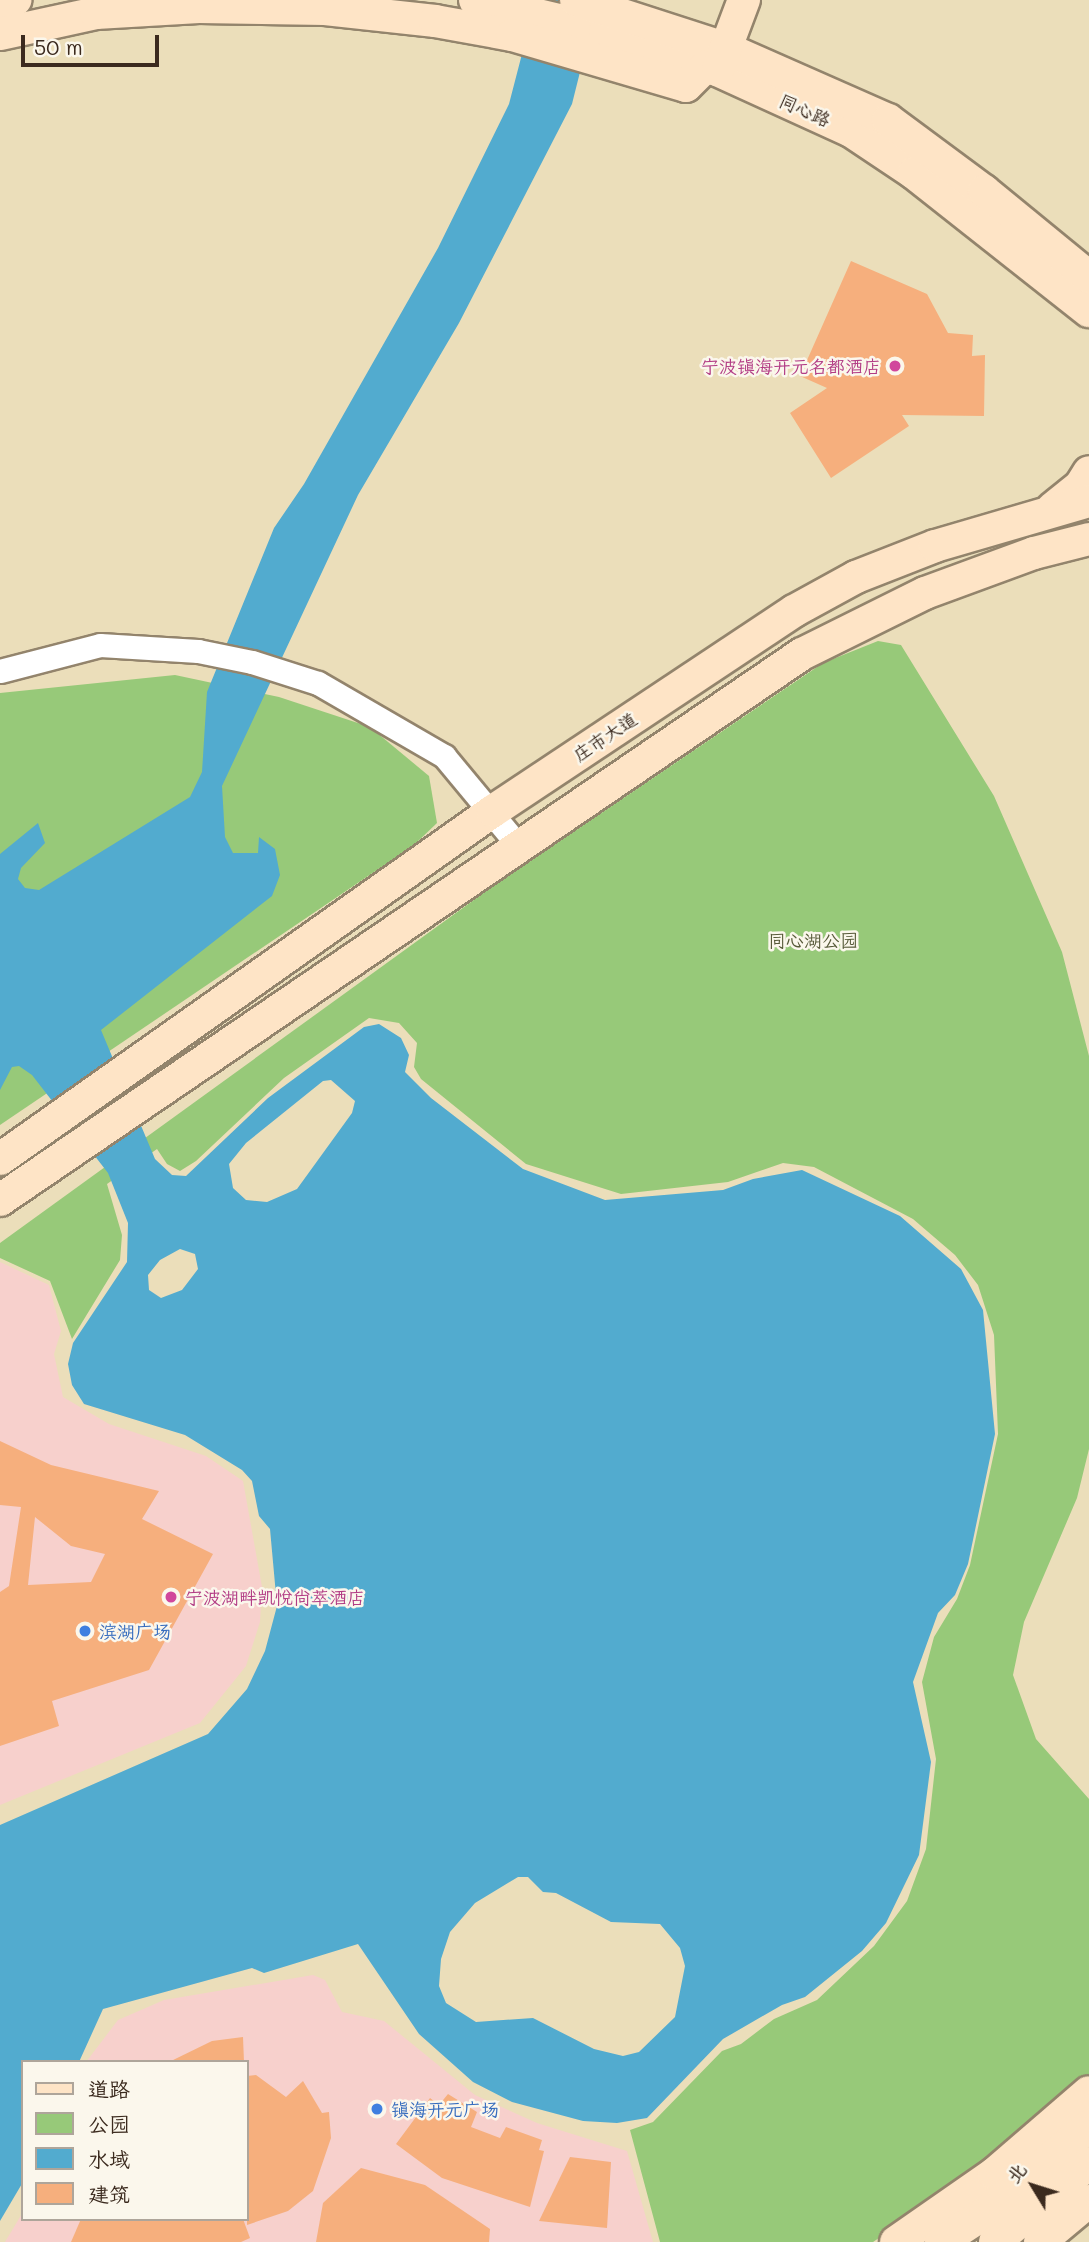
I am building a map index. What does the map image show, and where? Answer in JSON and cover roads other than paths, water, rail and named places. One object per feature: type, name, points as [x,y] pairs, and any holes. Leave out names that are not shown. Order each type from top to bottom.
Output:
[{"type":"street","points":[[0,4],[15,0]]},
{"type":"street","name":"同心路","points":[[475,0],[716,61],[888,120],[984,191],[1089,277]]},
{"type":"street","name":"同心路","points":[[576,0],[641,18],[716,61],[851,131],[1039,270],[1089,311]]},
{"type":"street","points":[[0,34],[96,13],[199,7],[324,9],[435,21],[512,35],[686,86],[716,61],[744,0]]},
{"type":"street","points":[[1039,270],[1089,337]]},
{"type":"street","points":[[1046,514],[1081,485],[1089,472]]},
{"type":"street","name":"庄市大道","points":[[7,1155],[493,811],[794,611],[856,578],[935,546],[1089,502]]},
{"type":"street","points":[[0,1200],[517,844],[802,654],[870,617],[1020,558],[1089,539]]},
{"type":"street","points":[[0,671],[100,645],[198,651],[253,662],[318,683],[379,715],[444,756],[493,811],[517,844]]},
{"type":"street","points":[[896,2242],[995,2174],[1089,2092]]},
{"type":"street","points":[[942,2242],[985,2213],[1089,2126]]},
{"type":"street","points":[[995,2242],[1089,2163]]},
{"type":"street","points":[[1040,2242],[1089,2201]]},
{"type":"water","points":[[536,0],[598,0],[572,104],[459,323],[358,495],[222,786],[225,837],[233,853],[258,853],[259,837],[275,849],[280,875],[272,896],[101,1030],[155,1159],[172,1175],[186,1176],[268,1098],[364,1027],[379,1024],[401,1038],[409,1055],[405,1072],[431,1098],[523,1169],[605,1200],[723,1190],[753,1179],[802,1170],[900,1216],[961,1269],[983,1310],[995,1434],[968,1564],[955,1595],[938,1613],[913,1682],[931,1762],[919,1855],[886,1923],[862,1951],[805,1997],[782,2005],[723,2039],[647,2118],[617,2123],[583,2121],[512,2102],[473,2082],[419,2034],[358,1944],[264,1973],[252,1968],[103,2009],[80,2060],[21,2060],[21,2185],[0,2221],[0,1825],[208,1734],[247,1689],[265,1651],[277,1606],[270,1529],[259,1516],[252,1481],[242,1470],[185,1435],[84,1404],[72,1385],[68,1364],[73,1343],[127,1262],[128,1223],[108,1173],[32,1075],[19,1066],[12,1067],[0,1090],[0,854],[38,823],[45,843],[21,868],[18,879],[25,888],[39,890],[190,797],[202,772],[207,692],[274,528],[304,484],[438,248],[509,104]],"holes":[[[331,1080],[355,1101],[352,1113],[297,1189],[267,1202],[246,1200],[233,1188],[229,1164],[246,1143],[323,1081]],[[180,1249],[195,1254],[198,1269],[182,1290],[161,1298],[149,1290],[148,1275],[160,1260]],[[518,1877],[528,1877],[543,1892],[556,1893],[611,1922],[660,1924],[680,1948],[685,1966],[675,2017],[639,2052],[623,2056],[594,2049],[533,2018],[476,2022],[446,2003],[439,1986],[441,1959],[450,1932],[475,1903]]]},
{"type":"place","name":"宁波镇海开元名都酒店","points":[[895,366]]},
{"type":"place","name":"宁波湖畔凯悦尚萃酒店","points":[[171,1597]]},
{"type":"place","name":"滨湖广场","points":[[85,1631]]},
{"type":"place","name":"镇海开元广场","points":[[377,2109]]},
{"type":"park label","name":"同心湖公园","points":[[813,940]]}]
